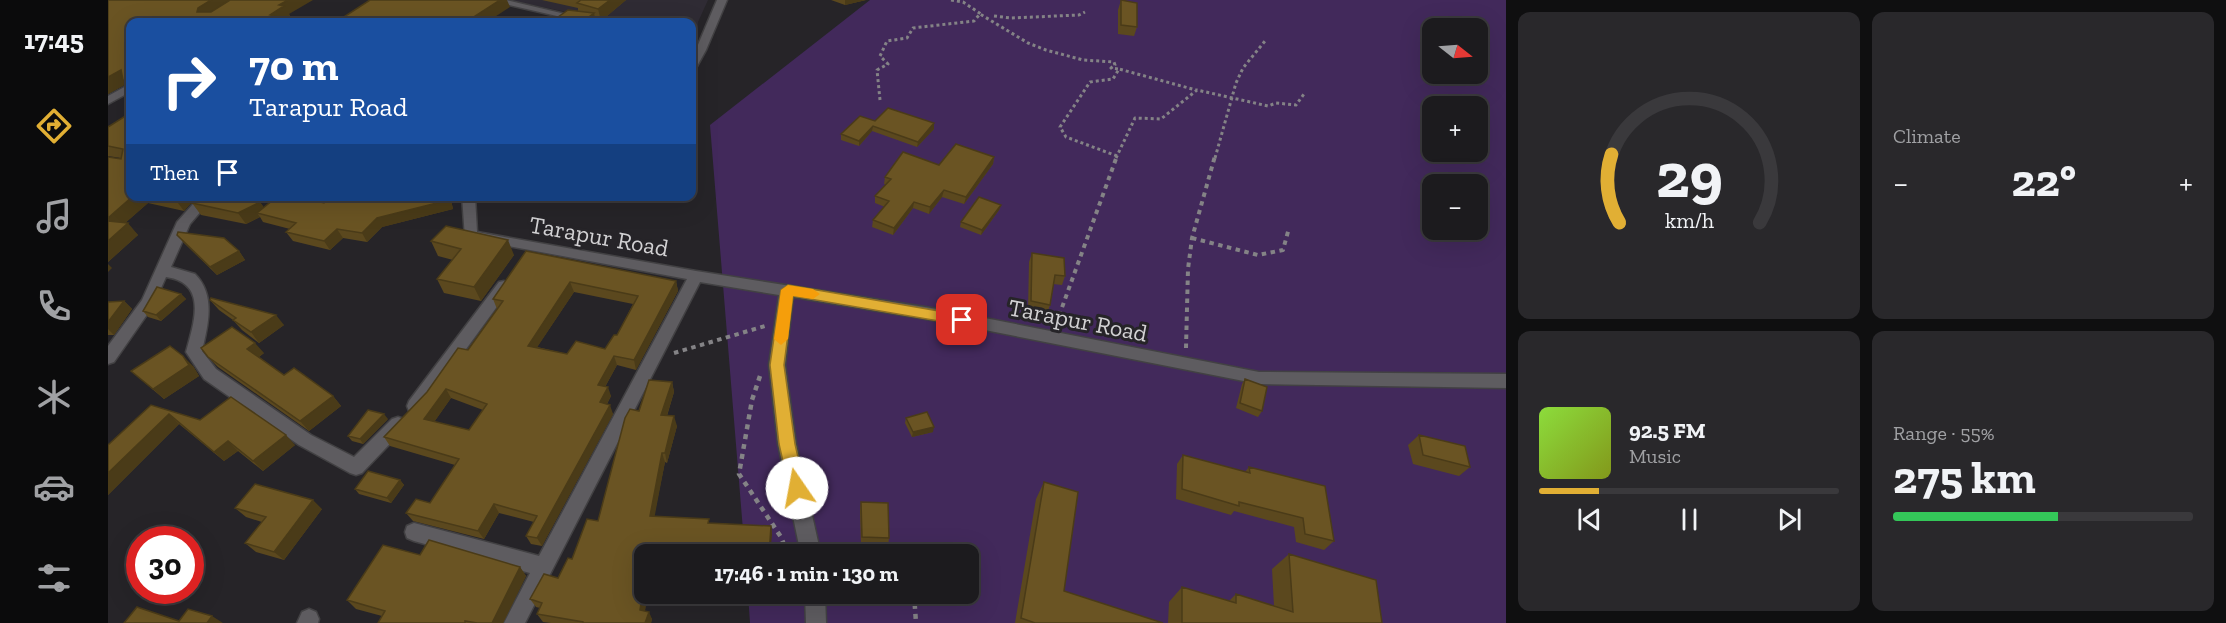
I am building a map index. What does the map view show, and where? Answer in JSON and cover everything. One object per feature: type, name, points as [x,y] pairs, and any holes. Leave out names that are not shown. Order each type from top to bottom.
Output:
[{"type":"street","points":[[493,0],[576,18]]},
{"type":"street","points":[[696,59],[704,46],[707,28],[722,0]]},
{"type":"street","points":[[696,44],[704,46]]},
{"type":"street","points":[[108,101],[126,90]]},
{"type":"street","points":[[108,358],[148,302],[184,222],[203,201]]},
{"type":"street","name":"Tarapur Road","points":[[468,201],[470,236],[696,276],[944,316],[1051,339],[1259,378],[1506,381]]},
{"type":"street","points":[[162,271],[188,276],[195,281],[203,315],[194,352],[210,374],[305,440],[356,467],[425,395],[530,247]]},
{"type":"street","points":[[514,623],[696,276]]},
{"type":"street","points":[[788,290],[777,365],[787,444],[809,544]]},
{"type":"street","points":[[414,532],[543,567]]},
{"type":"street","points":[[815,604],[816,623]]},
{"type":"path","points":[[951,0],[963,2],[980,14],[995,19],[1028,43],[1066,56],[1104,63],[1114,62],[1115,65],[1111,68],[1231,99],[1268,106],[1276,103],[1296,105],[1304,94]]},
{"type":"path","points":[[980,14],[1011,18],[1079,15],[1085,12]]},
{"type":"path","points":[[880,100],[877,70],[888,64],[880,56],[887,41],[907,38],[913,28],[974,21],[980,14]]},
{"type":"path","points":[[1186,364],[1188,269],[1192,238],[1231,99],[1243,68],[1265,41]]},
{"type":"path","points":[[1117,156],[1066,137],[1060,126],[1089,82],[1113,79],[1119,69]]},
{"type":"path","points":[[1051,339],[1117,156],[1135,118],[1161,119],[1197,90]]},
{"type":"path","points":[[1192,238],[1258,255],[1283,250],[1289,228]]},
{"type":"path","points":[[653,358],[777,323]]},
{"type":"path","points":[[763,367],[752,400],[739,474],[784,544]]},
{"type":"path","points":[[915,604],[916,623]]},
{"type":"shaded area","points":[[508,0],[708,0],[698,22],[697,40],[696,18],[596,18]]},
{"type":"shaded area","points":[[870,0],[1506,0],[1506,623],[750,623],[749,604],[979,604],[979,544],[744,544],[710,125]]},
{"type":"building","points":[[108,0],[211,0],[198,8],[197,12],[211,12],[230,0],[288,0],[279,5],[284,6],[270,15],[282,18],[126,18],[126,80],[123,80],[121,70],[108,77]]},
{"type":"building","points":[[370,0],[500,0],[472,18],[342,18]]},
{"type":"building","points":[[581,0],[610,0],[598,9],[577,3]]},
{"type":"building","points":[[1121,0],[1137,3],[1137,27],[1121,25]]},
{"type":"building","points":[[568,10],[594,13],[587,18],[557,18]]},
{"type":"building","points":[[888,108],[934,123],[918,142],[873,126],[859,141],[841,134],[860,116],[875,121]]},
{"type":"building","points":[[126,116],[127,201],[108,218],[108,157],[121,159],[123,149],[108,146],[108,127]]},
{"type":"building","points":[[956,144],[994,157],[966,197],[944,190],[930,207],[914,202],[894,228],[873,220],[889,201],[875,196],[891,179],[885,177],[903,152],[939,165]]},
{"type":"building","points":[[979,197],[1001,205],[982,230],[961,222]]},
{"type":"building","points":[[194,201],[260,202],[238,213],[192,203]]},
{"type":"building","points":[[272,201],[324,203],[325,201],[445,201],[377,218],[362,233],[337,229],[324,241],[286,232],[296,223],[257,213]]},
{"type":"building","points":[[108,221],[128,223],[108,241]]},
{"type":"building","points":[[446,226],[508,240],[474,287],[437,279],[461,249],[431,241]]},
{"type":"building","points":[[178,232],[224,238],[239,251],[210,267],[177,235]]},
{"type":"building","points":[[526,251],[676,281],[634,360],[614,356],[598,385],[608,387],[600,402],[610,405],[537,538],[526,536],[537,516],[494,504],[478,531],[406,513],[416,499],[430,503],[459,459],[384,437],[427,392],[458,348],[468,350],[503,301],[493,299]],"holes":[[[570,282],[638,296],[617,335],[614,335],[605,349],[576,341],[567,354],[528,346]],[[446,389],[487,404],[469,430],[424,419]]]},
{"type":"building","points":[[1032,253],[1064,258],[1065,276],[1055,275],[1050,305],[1031,301]]},
{"type":"building","points":[[157,287],[181,294],[156,315],[143,311]]},
{"type":"building","points":[[211,298],[276,315],[251,332],[233,320],[236,318],[210,300]]},
{"type":"building","points":[[124,301],[108,322],[108,302]]},
{"type":"building","points":[[232,327],[255,343],[247,349],[284,375],[294,368],[333,396],[300,421],[208,357],[201,348]]},
{"type":"building","points":[[170,346],[183,356],[189,365],[153,389],[131,371]]},
{"type":"building","points":[[1245,379],[1267,387],[1262,411],[1240,403]]},
{"type":"building","points":[[649,380],[672,382],[661,415],[674,416],[665,453],[662,453],[650,516],[709,519],[708,523],[771,526],[770,544],[634,544],[634,604],[641,604],[640,610],[649,612],[645,623],[583,623],[537,614],[542,603],[530,599],[544,574],[558,578],[568,558],[572,559],[587,519],[598,521],[625,418],[630,409],[639,411]]},
{"type":"building","points":[[231,397],[286,435],[253,461],[228,441],[214,452],[169,414],[108,473],[108,445],[151,405],[200,420]]},
{"type":"building","points":[[368,410],[384,414],[360,439],[348,436]]},
{"type":"building","points":[[927,412],[934,427],[913,432],[906,418]]},
{"type":"building","points":[[1419,435],[1465,446],[1470,467],[1423,455]]},
{"type":"building","points":[[1183,455],[1250,473],[1249,467],[1325,486],[1334,541],[1305,534],[1303,518],[1239,502],[1239,506],[1182,489]]},
{"type":"building","points":[[368,471],[400,480],[387,498],[355,489]]},
{"type":"building","points":[[1044,482],[1078,492],[1064,591],[1163,623],[1035,623],[1021,618]]},
{"type":"building","points":[[255,484],[313,500],[274,552],[245,543],[266,517],[235,508]]},
{"type":"building","points":[[861,502],[888,503],[889,538],[862,537]]},
{"type":"building","points":[[429,540],[520,567],[492,623],[465,621],[465,623],[378,623],[385,611],[347,600],[383,545],[420,555]]},
{"type":"building","points":[[1289,554],[1376,580],[1382,623],[1182,623],[1182,587],[1236,603],[1236,594],[1293,612]]},
{"type":"building","points":[[137,607],[179,621],[188,609],[212,616],[207,623],[124,623]]},
{"type":"slow traffic","points":[[781,339],[788,290],[813,294]]},
{"type":"route","points":[[797,488],[787,444],[777,365],[788,290],[962,320]]}]
